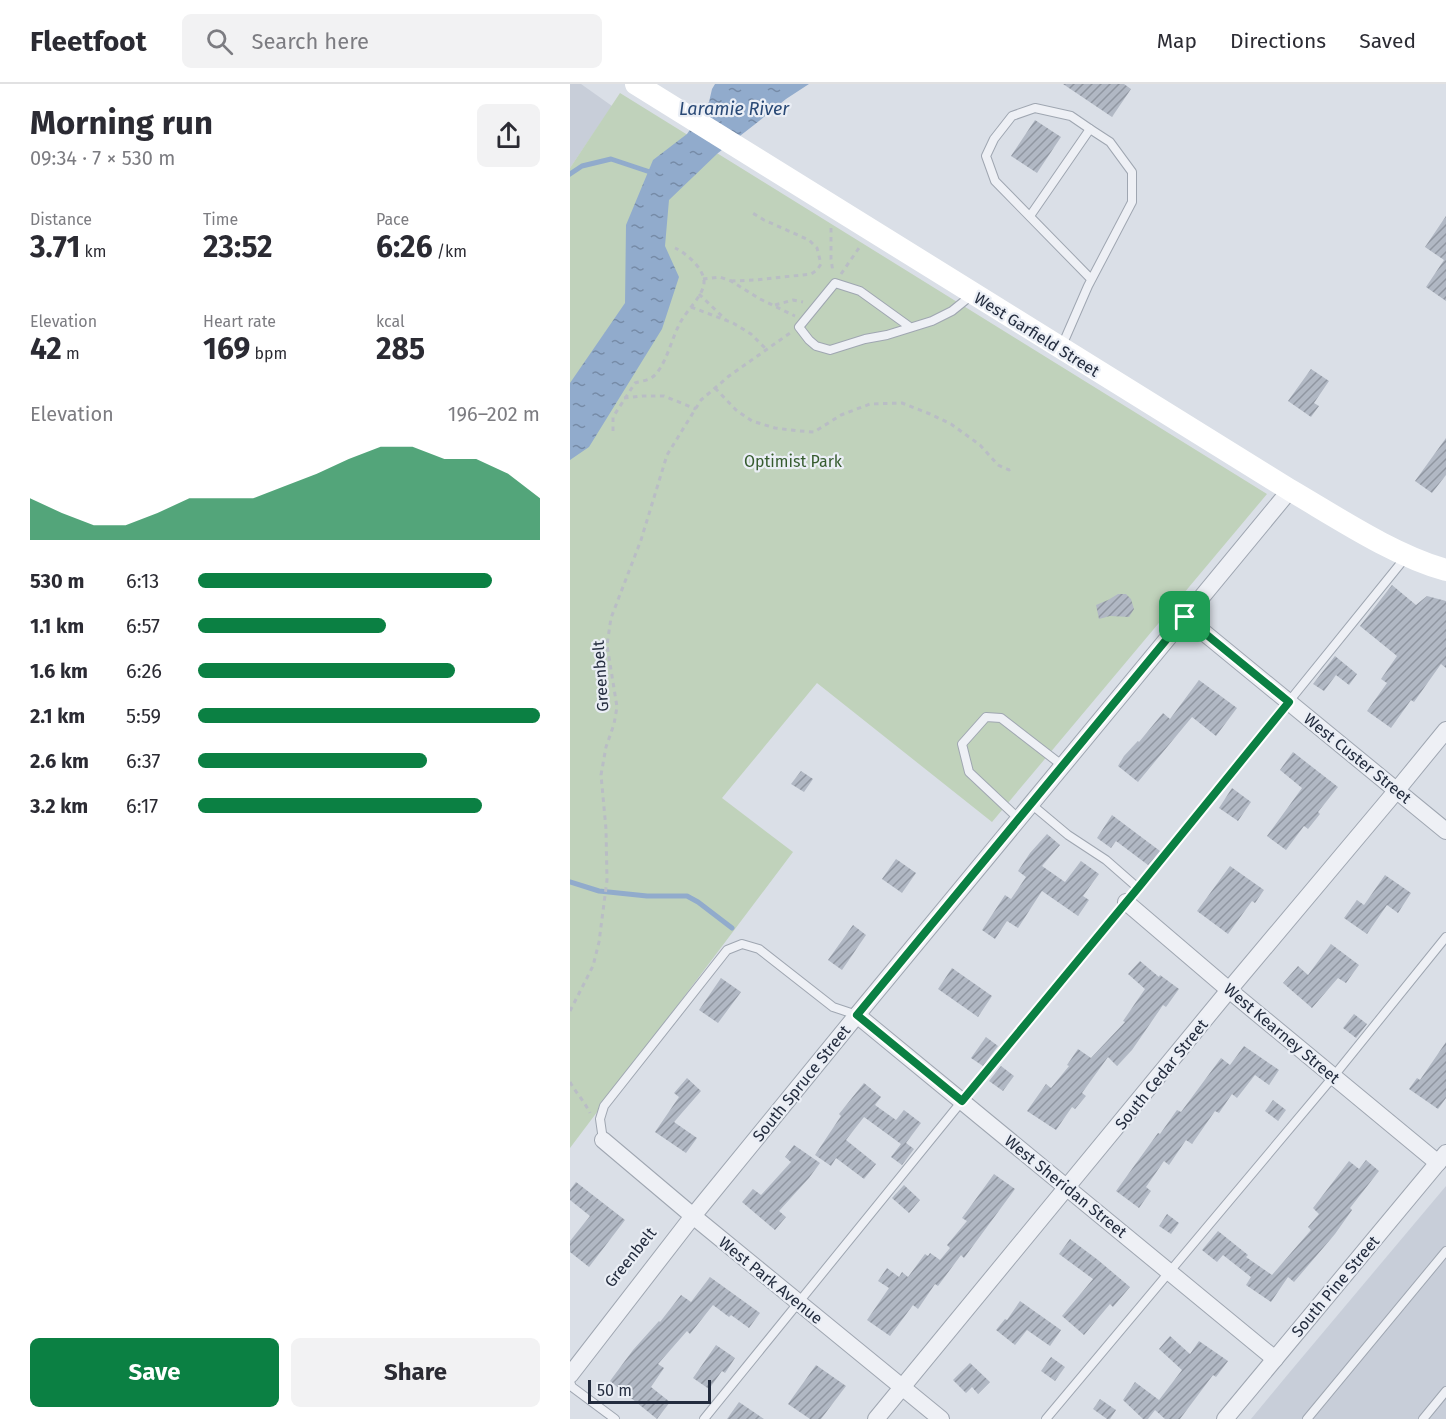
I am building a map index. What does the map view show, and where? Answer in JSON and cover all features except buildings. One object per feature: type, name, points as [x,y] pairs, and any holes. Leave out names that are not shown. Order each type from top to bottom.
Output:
[{"type":"street","name":"West Garfield Street","points":[[642,87],[1290,490],[1387,545],[1428,565],[1446,570]]},
{"type":"street","name":"South Spruce Street","points":[[570,1376],[693,1216],[1290,490]]},
{"type":"street","name":"West Custer Street","points":[[1185,617],[1446,831]]},
{"type":"street","name":"South Cedar Street","points":[[876,1419],[1446,730]]},
{"type":"street","name":"West Kearney Street","points":[[1126,902],[1334,1077],[1442,1158]]},
{"type":"street","name":"West Sheridan Street","points":[[857,1015],[1275,1359]]},
{"type":"street","name":"West Park Avenue","points":[[603,1140],[940,1419]]},
{"type":"street","name":"South Pine Street","points":[[1225,1419],[1442,1158]]},
{"type":"lane","points":[[1061,349],[1091,279],[1132,202],[1132,172],[1110,142],[1071,116],[1035,108],[1012,116],[994,139],[986,156],[994,182],[1091,279]]},
{"type":"lane","points":[[1030,216],[1090,129]]},
{"type":"lane","points":[[910,327],[860,291],[835,283],[801,325],[809,340],[816,346],[830,350],[932,321],[952,311],[973,294]]},
{"type":"lane","points":[[704,1419],[1408,555]]},
{"type":"lane","points":[[1019,819],[969,772],[962,744],[973,730],[986,717],[1001,718],[1063,766]]},
{"type":"lane","points":[[1031,804],[1068,835],[1106,860],[1138,888]]},
{"type":"lane","points":[[1046,1419],[1334,1077],[1446,937]]},
{"type":"lane","points":[[603,1140],[600,1119],[603,1106],[727,950],[742,944],[759,949],[833,1007],[857,1015]]},
{"type":"lane","points":[[1307,1419],[1446,1251]]},
{"type":"lane","points":[[570,1382],[572,1387],[615,1419]]},
{"type":"lane","points":[[1423,1419],[1446,1391]]},
{"type":"path","points":[[832,206],[831,259],[835,283]]},
{"type":"path","points":[[731,281],[811,274],[821,264],[817,248],[809,240],[751,212]]},
{"type":"path","points":[[614,431],[613,417],[634,382],[654,377],[664,362],[680,322],[704,284],[695,263],[675,248]]},
{"type":"path","points":[[703,279],[720,277],[731,281],[774,306],[791,313],[801,325]]},
{"type":"path","points":[[699,294],[728,321]]},
{"type":"path","points":[[774,306],[794,300],[817,306]]},
{"type":"path","points":[[691,307],[728,321],[751,334],[766,349]]},
{"type":"path","name":"Greenbelt","points":[[570,1011],[593,966],[599,942],[607,880],[606,829],[601,775],[617,707],[607,645],[611,618],[641,540],[667,455],[701,400],[729,376],[801,325]]},
{"type":"path","points":[[715,388],[736,410],[752,421],[774,428],[799,431],[814,432],[841,415],[870,404],[902,403],[951,424],[980,445],[998,465],[1009,470],[1014,467]]},
{"type":"path","points":[[624,399],[664,396],[696,409]]},
{"type":"path","points":[[570,1082],[588,1108],[603,1140]]},
{"type":"shaded area","points":[[570,84],[581,84],[612,106],[570,168]]},
{"type":"shaded area","points":[[1446,1186],[1446,1419],[1251,1419],[1289,1373]]},
{"type":"green space","name":"Optimist Park","points":[[620,93],[1267,494],[992,822],[817,683],[722,798],[793,852],[570,1148],[570,168]]},
{"type":"water","name":"Laramie River","points":[[715,84],[809,84],[786,99],[718,153],[669,200],[665,246],[679,277],[662,329],[589,447],[570,460],[570,383],[625,303],[626,225],[653,160],[687,134],[709,102]]},
{"type":"waterway","points":[[570,174],[582,166],[611,159],[653,173]]},
{"type":"waterway","points":[[570,882],[599,891],[647,896],[687,896],[732,928]]},
{"type":"route","points":[[1185,617],[1289,702],[962,1101],[857,1015],[1185,617]]}]
